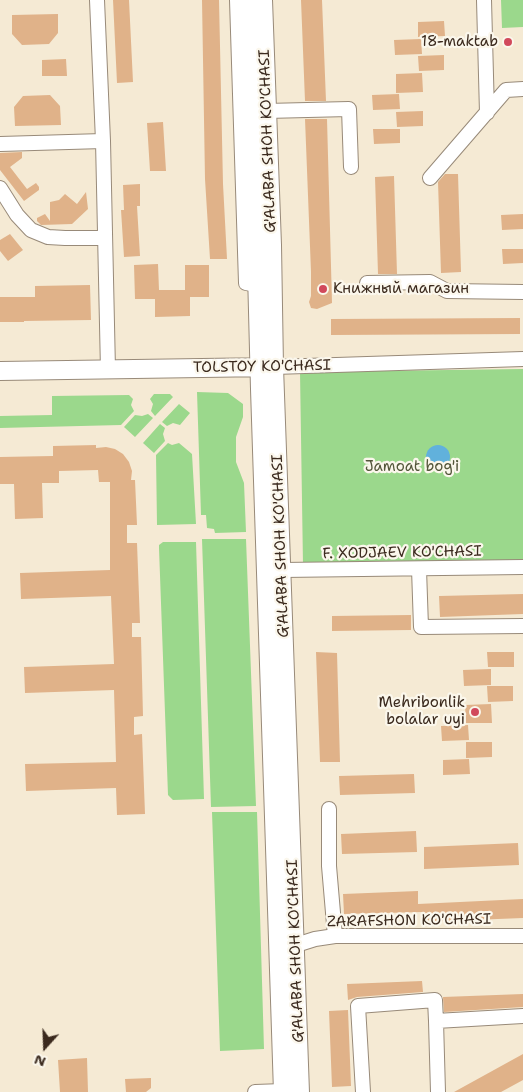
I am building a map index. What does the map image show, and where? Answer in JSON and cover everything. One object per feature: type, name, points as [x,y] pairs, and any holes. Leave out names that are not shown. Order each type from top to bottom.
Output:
[{"type":"main road","name":"G'ALABA SHOH KO'CHASI","points":[[250,0],[257,285],[266,367],[282,570],[296,945],[289,1092]]},
{"type":"main road","name":"G'ALABA SHOH KO'CHASI","points":[[263,0],[272,245],[266,367],[289,1092]]},
{"type":"main road","name":"TOLSTOY KO'CHASI","points":[[0,371],[266,367]]},
{"type":"street","points":[[97,0],[103,140],[108,370]]},
{"type":"street","points":[[237,0],[246,283],[257,285]]},
{"type":"street","points":[[484,0],[487,112]]},
{"type":"street","points":[[430,178],[506,90],[523,89]]},
{"type":"street","points":[[266,111],[350,109],[351,166]]},
{"type":"street","points":[[0,144],[103,140]]},
{"type":"street","points":[[0,188],[17,214],[31,230],[48,237],[105,238]]},
{"type":"street","points":[[367,283],[430,282],[447,291],[523,292]]},
{"type":"street","name":"TOLSTOY KO'CHASI","points":[[266,367],[523,359]]},
{"type":"street","name":"F. XODJAEV KO'CHASI","points":[[282,570],[523,567]]},
{"type":"street","points":[[419,569],[421,627],[523,626]]},
{"type":"street","points":[[329,809],[329,866],[335,936]]},
{"type":"street","name":"ZARAFSHON KO'CHASI","points":[[296,945],[315,939],[335,936],[523,936]]},
{"type":"street","points":[[362,1088],[358,1006],[435,1000],[438,1092]]},
{"type":"street","points":[[436,1021],[523,1016]]},
{"type":"street","points":[[255,1092],[289,1092]]},
{"type":"green space","points":[[501,0],[523,0],[523,27],[502,28]]},
{"type":"green space","name":"Jamoat bog'i","points":[[523,369],[523,562],[303,565],[300,372]]},
{"type":"green space","points":[[197,392],[228,393],[243,404],[243,417],[236,437],[236,462],[244,483],[246,532],[215,533],[214,529],[207,528],[206,515],[201,515]]},
{"type":"green space","points":[[154,394],[170,394],[173,397],[155,416],[151,411],[153,404],[150,399]]},
{"type":"green space","points":[[129,395],[133,399],[131,405],[134,411],[121,425],[0,428],[0,416],[52,415],[52,396]]},
{"type":"green space","points":[[179,404],[190,413],[180,425],[173,423],[167,426],[162,422]]},
{"type":"green space","points":[[148,414],[153,418],[135,437],[124,427],[135,415],[142,416]]},
{"type":"green space","points":[[160,424],[165,428],[163,434],[165,441],[154,453],[143,443]]},
{"type":"green space","points":[[168,443],[172,445],[179,443],[192,454],[196,524],[157,525],[156,455]]},
{"type":"green space","points":[[202,539],[246,539],[256,806],[211,807]]},
{"type":"green space","points":[[163,542],[196,542],[204,799],[173,800],[168,795],[159,548],[159,545]]},
{"type":"green space","points":[[212,812],[257,812],[264,1049],[220,1051]]},
{"type":"water","points":[[438,445],[446,449],[450,457],[446,465],[438,469],[430,465],[426,457],[430,449]]},
{"type":"building","points":[[113,0],[129,0],[133,82],[117,83]]},
{"type":"building","points":[[202,0],[219,0],[223,184],[227,259],[210,259],[205,179]]},
{"type":"building","points":[[301,0],[322,0],[326,101],[305,101]]},
{"type":"building","points":[[58,14],[58,33],[49,44],[22,45],[12,34],[12,15]]},
{"type":"building","points":[[444,21],[445,36],[418,37],[418,22]]},
{"type":"building","points":[[421,39],[422,54],[395,55],[394,40]]},
{"type":"building","points":[[444,55],[444,70],[419,71],[418,56]]},
{"type":"building","points":[[66,59],[67,76],[42,76],[42,60]]},
{"type":"building","points":[[422,73],[423,92],[396,93],[396,74]]},
{"type":"building","points":[[399,94],[400,109],[373,110],[372,95]]},
{"type":"building","points":[[50,95],[60,106],[61,125],[15,126],[14,107],[23,96]]},
{"type":"building","points":[[423,111],[423,126],[397,127],[396,112]]},
{"type":"building","points":[[305,119],[327,119],[332,303],[317,309],[311,308],[309,302],[311,296],[311,272]]},
{"type":"building","points":[[163,122],[166,171],[150,171],[147,123]]},
{"type":"building","points":[[373,129],[400,129],[400,143],[374,144]]},
{"type":"building","points":[[22,152],[22,158],[10,167],[27,189],[36,183],[39,187],[39,190],[24,201],[0,170],[0,153]]},
{"type":"building","points":[[445,174],[458,174],[461,272],[441,273],[438,182]]},
{"type":"building","points":[[394,176],[397,274],[378,274],[375,177]]},
{"type":"building","points":[[140,184],[140,206],[137,206],[140,256],[124,257],[121,210],[124,210],[123,185]]},
{"type":"building","points":[[86,192],[88,209],[72,224],[41,225],[37,221],[37,218],[45,214],[50,221],[50,202],[59,200],[65,194],[77,204]]},
{"type":"building","points":[[523,214],[523,229],[502,230],[501,215]]},
{"type":"building","points":[[10,234],[23,250],[8,261],[0,251],[0,240]]},
{"type":"building","points":[[502,249],[523,249],[523,263],[503,264]]},
{"type":"building","points":[[158,264],[159,290],[185,290],[185,265],[209,265],[209,297],[190,297],[190,316],[155,317],[155,299],[135,299],[134,265]]},
{"type":"building","points":[[90,285],[91,320],[0,322],[0,297],[35,297],[35,286]]},
{"type":"building","points":[[520,318],[520,334],[331,335],[331,319]]},
{"type":"building","points":[[96,445],[96,448],[106,447],[115,449],[123,454],[129,462],[132,471],[131,480],[135,480],[137,525],[127,525],[127,543],[137,543],[140,623],[132,623],[132,637],[141,637],[143,716],[134,717],[134,735],[142,734],[145,814],[117,815],[116,788],[26,791],[25,764],[116,762],[114,690],[25,693],[24,667],[114,664],[111,596],[21,599],[20,573],[110,570],[110,482],[99,482],[98,470],[59,471],[59,483],[42,483],[43,518],[15,519],[14,484],[0,484],[0,457],[53,456],[53,446]]},
{"type":"building","points":[[523,594],[523,614],[440,617],[439,596]]},
{"type":"building","points":[[411,615],[411,630],[332,631],[332,616]]},
{"type":"building","points":[[316,652],[337,653],[340,762],[320,762]]},
{"type":"building","points":[[487,652],[514,652],[514,667],[488,667]]},
{"type":"building","points":[[491,669],[491,685],[464,686],[463,670]]},
{"type":"building","points":[[487,686],[513,686],[513,701],[488,702]]},
{"type":"building","points":[[491,704],[492,723],[466,723],[465,705]]},
{"type":"building","points":[[468,725],[469,740],[442,741],[441,726]]},
{"type":"building","points":[[466,742],[492,742],[492,757],[466,758]]},
{"type":"building","points":[[469,759],[470,774],[443,775],[443,760]]},
{"type":"building","points":[[414,774],[415,793],[340,795],[339,776]]},
{"type":"building","points":[[416,831],[417,852],[342,854],[341,834]]},
{"type":"building","points":[[518,843],[519,865],[424,869],[424,847]]},
{"type":"building","points":[[418,891],[418,904],[523,899],[523,918],[422,922],[422,912],[344,914],[343,894]]},
{"type":"building","points":[[422,981],[423,992],[357,997],[348,1000],[347,984]]},
{"type":"building","points":[[523,994],[523,1007],[444,1012],[443,997]]},
{"type":"building","points":[[348,1010],[351,1086],[332,1087],[329,1011]]},
{"type":"building","points":[[523,1054],[523,1080],[501,1092],[454,1092]]},
{"type":"building","points":[[87,1058],[88,1092],[60,1092],[58,1060]]},
{"type":"building","points":[[151,1078],[151,1088],[146,1092],[126,1092],[125,1079]]},
{"type":"place","name":"18-maktab","points":[[508,42]]},
{"type":"place","name":"Книжный магазин","points":[[323,289]]},
{"type":"place","name":"Mehribonlik bolalar uyi","points":[[475,712]]}]
